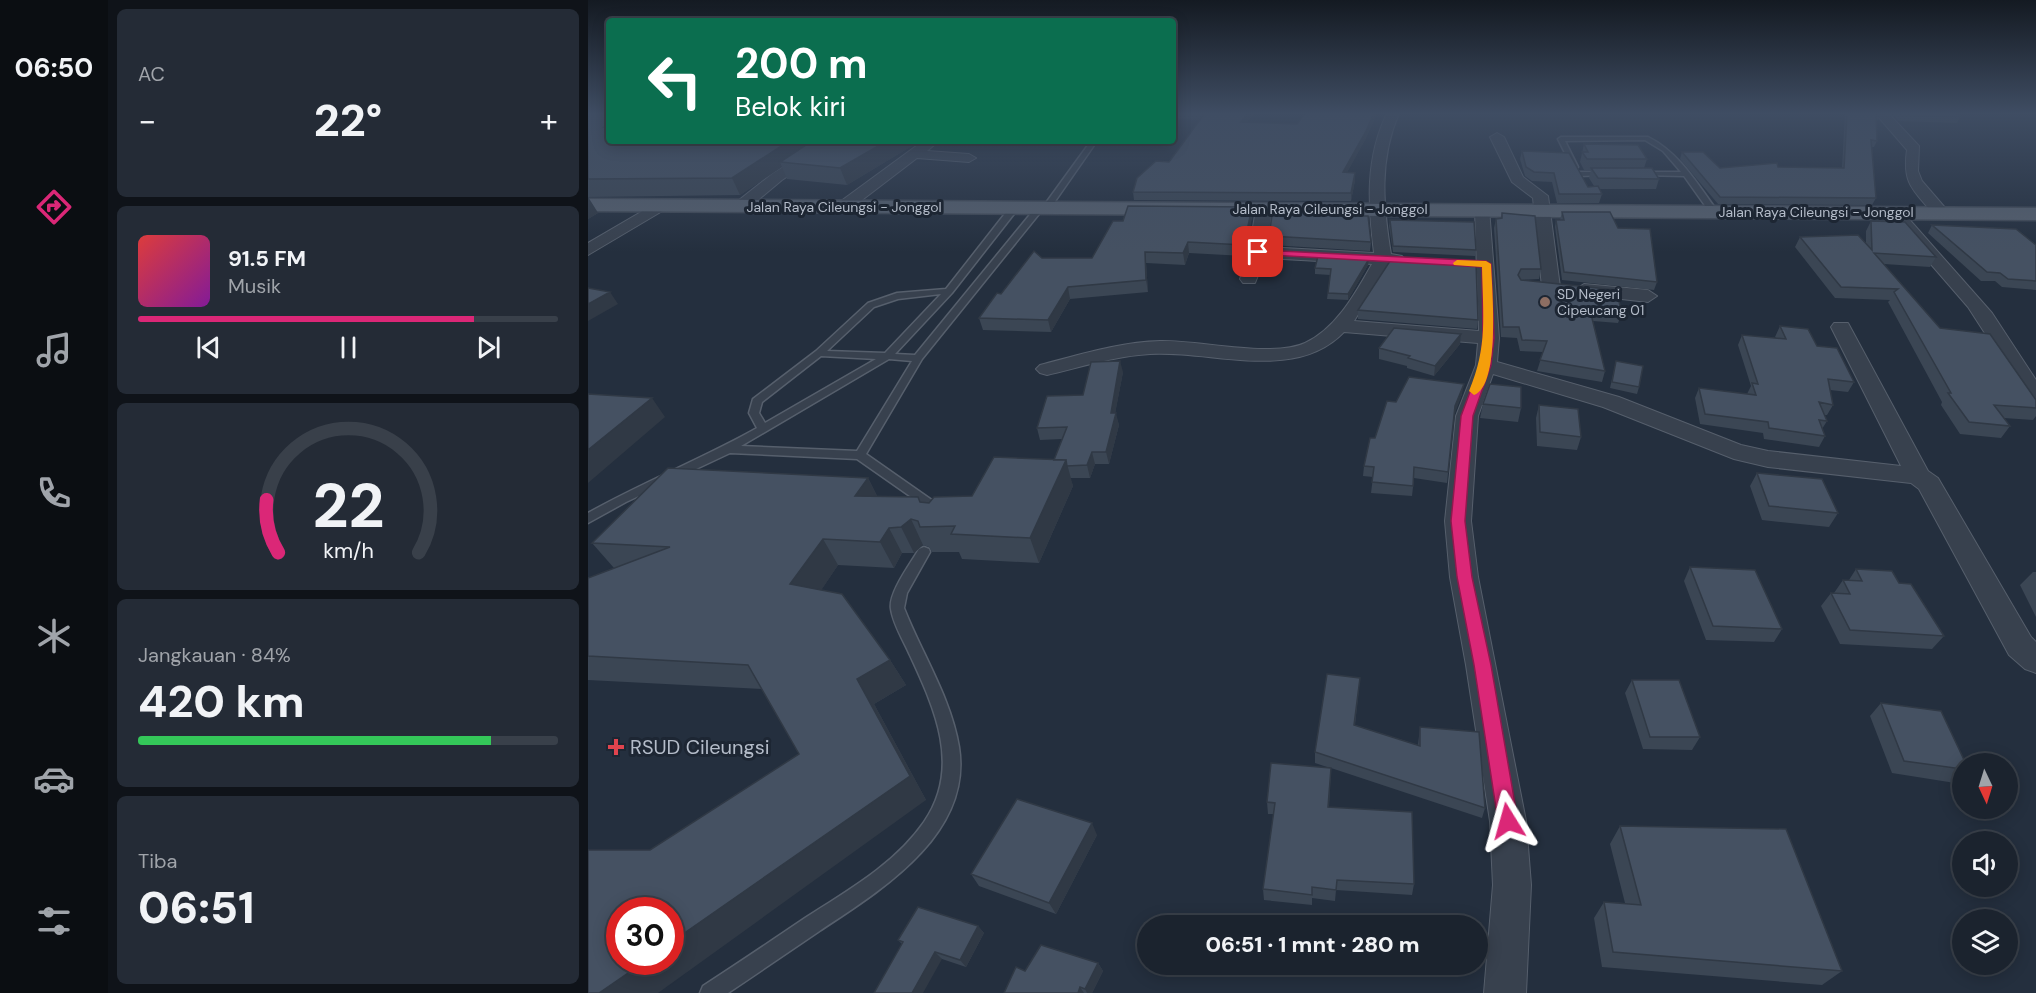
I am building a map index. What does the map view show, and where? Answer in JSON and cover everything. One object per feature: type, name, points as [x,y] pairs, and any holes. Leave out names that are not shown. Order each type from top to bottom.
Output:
[{"type":"main road","name":"Jalan Raya Cileungsi - Jonggol","points":[[588,205],[2036,214]]},
{"type":"street","points":[[740,207],[777,177],[804,159]]},
{"type":"street","points":[[843,207],[905,159]]},
{"type":"street","points":[[1047,369],[1121,351],[1160,347],[1280,354],[1314,347],[1340,326],[1372,281],[1383,260],[1376,209],[1378,159]]},
{"type":"street","points":[[1508,159],[1517,179],[1540,196],[1543,286],[1648,296]]},
{"type":"street","points":[[1913,159],[1911,171],[1915,182],[1941,213]]},
{"type":"street","points":[[588,250],[658,207]]},
{"type":"street","points":[[1249,279],[1258,252],[1264,209]]},
{"type":"street","points":[[1483,211],[1476,264],[1487,352],[1467,416],[1458,521],[1464,577],[1484,677],[1508,821],[1512,885],[1505,993]]},
{"type":"street","points":[[1895,213],[1973,300],[1996,334],[2017,373],[2036,394]]},
{"type":"street","points":[[1258,252],[1414,261]]},
{"type":"street","points":[[1340,326],[1487,352],[1734,451],[1768,459],[1918,476]]},
{"type":"street","points":[[1841,327],[1918,476],[1929,484],[2020,646],[2036,660]]},
{"type":"lane","points":[[860,455],[918,358],[1043,208],[1080,159]]},
{"type":"lane","points":[[1572,159],[1585,184]]},
{"type":"lane","points":[[1672,159],[1714,212]]},
{"type":"lane","points":[[1579,174],[1614,174]]},
{"type":"lane","points":[[1638,174],[1686,174]]},
{"type":"lane","points":[[588,519],[622,499],[728,449],[888,356],[949,291],[1014,208]]},
{"type":"lane","points":[[763,429],[754,413],[757,401],[819,353],[876,302],[910,294],[949,291]]},
{"type":"lane","points":[[819,353],[918,358]]},
{"type":"lane","points":[[728,449],[860,455],[932,506],[937,523]]},
{"type":"lane","points":[[710,993],[870,886],[905,856],[928,831],[939,813],[951,771],[951,750],[945,722],[897,608],[900,593],[924,552]]},
{"type":"building","points":[[588,159],[761,159],[732,178],[588,179]]},
{"type":"building","points":[[784,159],[855,159],[840,168],[780,162]]},
{"type":"building","points":[[1171,159],[1350,159],[1343,172],[1355,173],[1351,193],[1133,192],[1137,178],[1156,161],[1169,162]]},
{"type":"building","points":[[1524,159],[1573,159],[1588,187],[1598,186],[1602,194],[1559,194],[1554,173],[1534,172],[1526,167]]},
{"type":"building","points":[[1688,159],[1711,159],[1720,168],[1777,163],[1778,167],[1844,168],[1844,159],[1873,159],[1876,198],[1720,197]]},
{"type":"building","points":[[1591,168],[1652,168],[1659,179],[1598,178]]},
{"type":"building","points":[[1128,206],[1252,207],[1244,245],[1188,242],[1183,253],[1145,252],[1146,280],[1068,287],[1048,320],[979,318],[997,293],[1001,294],[1034,251],[1042,258],[1092,258],[1113,221],[1123,221]]},
{"type":"building","points":[[1273,209],[1350,209],[1350,216],[1368,216],[1371,242],[1269,236]]},
{"type":"building","points":[[1562,212],[1610,212],[1618,228],[1650,229],[1657,282],[1564,272],[1556,220],[1564,220]]},
{"type":"building","points":[[1502,213],[1535,216],[1541,269],[1521,269],[1518,275],[1521,280],[1616,290],[1622,313],[1590,310],[1605,371],[1540,360],[1547,341],[1522,340],[1519,327],[1503,327],[1496,219],[1502,218]]},
{"type":"building","points":[[1390,220],[1474,222],[1476,250],[1393,246]]},
{"type":"building","points":[[1871,221],[1905,222],[1936,257],[1874,253],[1940,328],[1990,334],[2036,400],[2036,408],[1994,405],[2010,426],[1969,422],[1948,393],[1951,393],[1894,292],[1898,289],[1841,287],[1800,237],[1858,235],[1872,250]]},
{"type":"building","points":[[1932,225],[2016,229],[2036,245],[2036,281],[2008,279],[2000,273],[1987,272]]},
{"type":"building","points":[[1318,256],[1369,259],[1348,294],[1328,293],[1331,269],[1315,268]]},
{"type":"building","points":[[1392,258],[1476,263],[1478,320],[1358,310]]},
{"type":"building","points":[[588,288],[610,292],[588,304]]},
{"type":"building","points":[[1780,326],[1808,329],[1817,346],[1837,348],[1854,382],[1828,379],[1833,405],[1819,402],[1827,421],[1819,420],[1825,436],[1769,428],[1768,422],[1705,414],[1699,388],[1756,395],[1752,383],[1758,384],[1742,335],[1786,339]]},
{"type":"building","points":[[1394,328],[1461,334],[1435,366],[1408,358],[1410,356],[1379,348]]},
{"type":"building","points":[[1120,361],[1111,413],[1116,413],[1106,452],[1092,452],[1087,465],[1067,466],[1066,460],[1054,460],[1067,427],[1037,428],[1047,396],[1083,395],[1091,362]]},
{"type":"building","points":[[1616,361],[1643,366],[1639,387],[1612,382]]},
{"type":"building","points":[[1409,377],[1464,384],[1455,406],[1448,472],[1414,467],[1413,486],[1372,482],[1374,467],[1364,466],[1370,438],[1375,438],[1387,401],[1396,402]]},
{"type":"building","points":[[1490,384],[1521,387],[1521,408],[1483,404]]},
{"type":"building","points":[[588,394],[652,398],[588,450]]},
{"type":"building","points":[[1539,405],[1578,409],[1581,437],[1540,432]]},
{"type":"building","points":[[994,457],[1066,460],[1030,538],[951,534],[955,526],[920,527],[918,521],[911,519],[901,527],[889,528],[880,542],[823,539],[790,584],[842,594],[890,660],[857,679],[910,776],[684,933],[684,897],[606,897],[606,975],[625,975],[599,993],[588,993],[588,850],[650,850],[799,754],[748,665],[588,656],[588,578],[670,547],[592,543],[668,468],[868,478],[855,496],[918,497],[920,502],[929,503],[934,497],[972,496]]},
{"type":"building","points":[[1757,473],[1822,479],[1838,513],[1769,506]]},
{"type":"building","points":[[1690,567],[1755,570],[1782,629],[1713,626]]},
{"type":"building","points":[[1856,569],[1892,571],[1899,583],[1911,584],[1944,636],[1850,630],[1831,593],[1850,594],[1843,580],[1862,581]]},
{"type":"building","points":[[1327,674],[1360,678],[1354,725],[1420,746],[1420,727],[1479,732],[1485,808],[1315,752]]},
{"type":"building","points":[[1632,680],[1679,680],[1700,737],[1650,737]]},
{"type":"building","points":[[1881,703],[1941,711],[1961,753],[1952,753],[1952,768],[1904,761]]},
{"type":"building","points":[[1271,763],[1331,768],[1328,807],[1412,812],[1414,884],[1337,880],[1336,890],[1312,887],[1312,895],[1263,889],[1275,803],[1267,802]]},
{"type":"building","points":[[1017,799],[1092,823],[1049,903],[971,874]]},
{"type":"building","points":[[1620,826],[1786,829],[1842,971],[1613,952],[1604,902],[1641,905]]},
{"type":"building","points":[[918,907],[978,926],[960,960],[935,952],[912,993],[874,993],[903,942],[898,940]]},
{"type":"building","points":[[1041,945],[1098,963],[1085,989],[1080,987],[1078,993],[1004,993],[1016,967],[1025,971]]},
{"type":"slow traffic","points":[[1457,263],[1486,264],[1489,338],[1485,365],[1474,391]]},
{"type":"place","name":"SD Negeri Cipeucang 01","points":[[1545,302]]},
{"type":"place","name":"RSUD Cileungsi","points":[[616,747]]},
{"type":"route","points":[[1258,252],[1486,264],[1489,338],[1485,365],[1467,416],[1460,471],[1458,521],[1464,577],[1482,665],[1508,821]]}]
